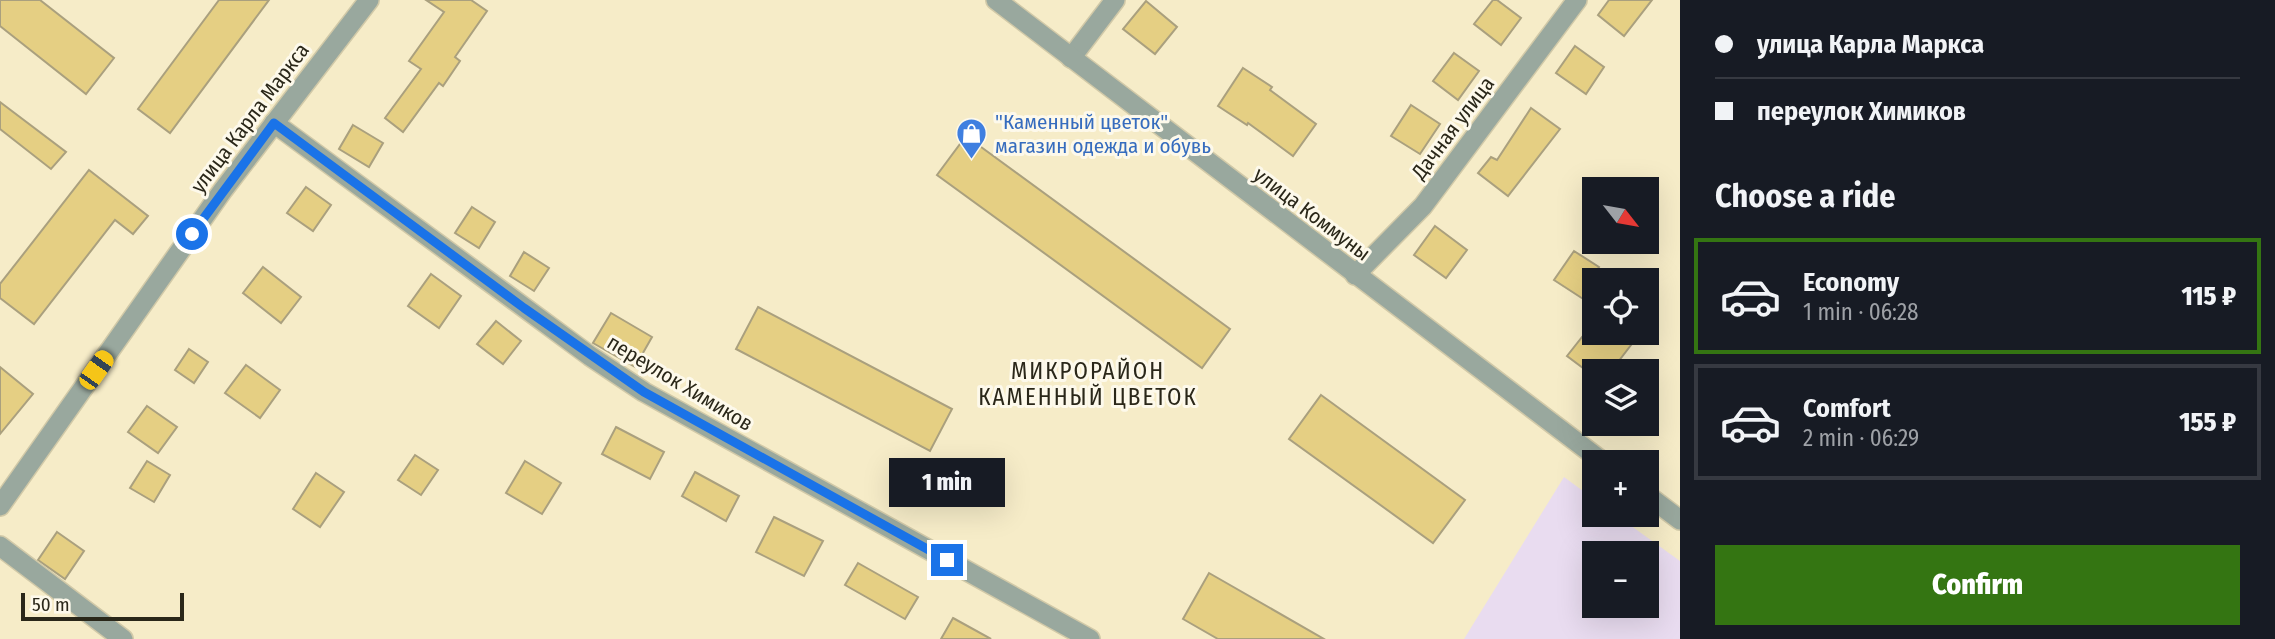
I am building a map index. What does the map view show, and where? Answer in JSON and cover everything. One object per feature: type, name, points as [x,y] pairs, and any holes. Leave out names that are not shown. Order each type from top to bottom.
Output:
[{"type":"street","name":"улица Карла Маркса","points":[[0,506],[223,190],[369,0]]},
{"type":"street","name":"улица Коммуны","points":[[996,0],[1587,450]]},
{"type":"street","points":[[1071,58],[1115,0]]},
{"type":"street","name":"Дачная улица","points":[[1355,275],[1423,206],[1577,0]]},
{"type":"street","name":"переулок Химиков","points":[[274,123],[579,348],[644,392],[1090,639]]},
{"type":"street","points":[[1659,504],[1680,520]]},
{"type":"street","points":[[0,546],[123,639]]},
{"type":"shaded area","points":[[1564,477],[1582,490],[1582,527],[1633,527],[1652,541],[1582,541],[1582,618],[1659,618],[1659,546],[1680,561],[1680,639],[1464,639]]},
{"type":"building","points":[[0,0],[40,0],[114,58],[86,94],[0,26]]},
{"type":"building","points":[[219,0],[269,0],[170,133],[138,109]]},
{"type":"building","points":[[426,0],[471,0],[487,11],[455,57],[460,61],[443,86],[439,83],[403,132],[385,118],[421,69],[409,61],[444,12]]},
{"type":"building","points":[[1493,0],[1497,0],[1521,18],[1501,45],[1474,24]]},
{"type":"building","points":[[1609,0],[1652,0],[1624,36],[1598,15]]},
{"type":"building","points":[[1146,1],[1177,27],[1155,54],[1123,29]]},
{"type":"building","points":[[1575,46],[1604,67],[1586,94],[1556,73]]},
{"type":"building","points":[[1454,53],[1479,71],[1458,100],[1433,81]]},
{"type":"building","points":[[1243,68],[1272,87],[1270,90],[1316,124],[1293,156],[1248,123],[1247,125],[1218,106]]},
{"type":"building","points":[[0,102],[66,152],[51,169],[0,129]]},
{"type":"building","points":[[1411,105],[1440,124],[1420,154],[1391,136]]},
{"type":"building","points":[[1531,108],[1560,129],[1508,196],[1478,173],[1491,157],[1497,160]]},
{"type":"building","points":[[353,125],[383,143],[369,167],[339,149]]},
{"type":"building","points":[[966,136],[1230,329],[1202,368],[937,175]]},
{"type":"building","points":[[89,170],[148,216],[133,234],[115,220],[34,324],[0,298],[0,284]]},
{"type":"building","points":[[306,187],[331,205],[313,231],[287,213]]},
{"type":"building","points":[[472,207],[495,222],[479,248],[455,233]]},
{"type":"building","points":[[1435,226],[1467,250],[1446,278],[1414,255]]},
{"type":"building","points":[[1574,251],[1599,267],[1582,268],[1582,298],[1554,280]]},
{"type":"building","points":[[524,252],[549,268],[534,291],[510,276]]},
{"type":"building","points":[[263,267],[301,297],[281,323],[243,293]]},
{"type":"building","points":[[431,274],[461,296],[439,328],[408,306]]},
{"type":"building","points":[[758,307],[952,409],[930,451],[736,349]]},
{"type":"building","points":[[611,313],[652,337],[635,367],[593,343]]},
{"type":"building","points":[[496,321],[521,341],[503,364],[477,344]]},
{"type":"building","points":[[1582,337],[1582,345],[1631,345],[1620,359],[1582,359],[1582,367],[1567,356]]},
{"type":"building","points":[[189,349],[208,362],[194,383],[175,370]]},
{"type":"building","points":[[246,365],[280,390],[260,418],[225,393]]},
{"type":"building","points":[[0,367],[33,394],[0,434]]},
{"type":"building","points":[[1321,395],[1465,500],[1433,543],[1289,439]]},
{"type":"building","points":[[147,406],[177,427],[158,453],[128,432]]},
{"type":"building","points":[[616,427],[664,452],[650,479],[602,454]]},
{"type":"building","points":[[415,455],[438,470],[421,495],[398,480]]},
{"type":"building","points":[[147,461],[170,475],[154,502],[130,488]]},
{"type":"building","points":[[525,461],[561,483],[542,514],[506,493]]},
{"type":"building","points":[[695,472],[739,496],[726,521],[682,496]]},
{"type":"building","points":[[316,473],[344,492],[320,527],[293,509]]},
{"type":"building","points":[[774,517],[823,541],[804,576],[756,552]]},
{"type":"building","points":[[57,532],[84,551],[65,579],[38,560]]},
{"type":"building","points":[[858,563],[918,597],[905,619],[845,585]]},
{"type":"building","points":[[1209,573],[1324,639],[1218,639],[1183,619]]},
{"type":"building","points":[[953,618],[991,639],[941,639]]},
{"type":"place","name":"\"Каменный цветок\" магазин одежда и обувь","points":[[972,161]]},
{"type":"district","name":"МИКРОРАЙОН КАМЕННЫЙ ЦВЕТОК","points":[[1088,384]]},
{"type":"route","points":[[192,234],[274,123],[590,356],[644,392],[947,560]]}]
